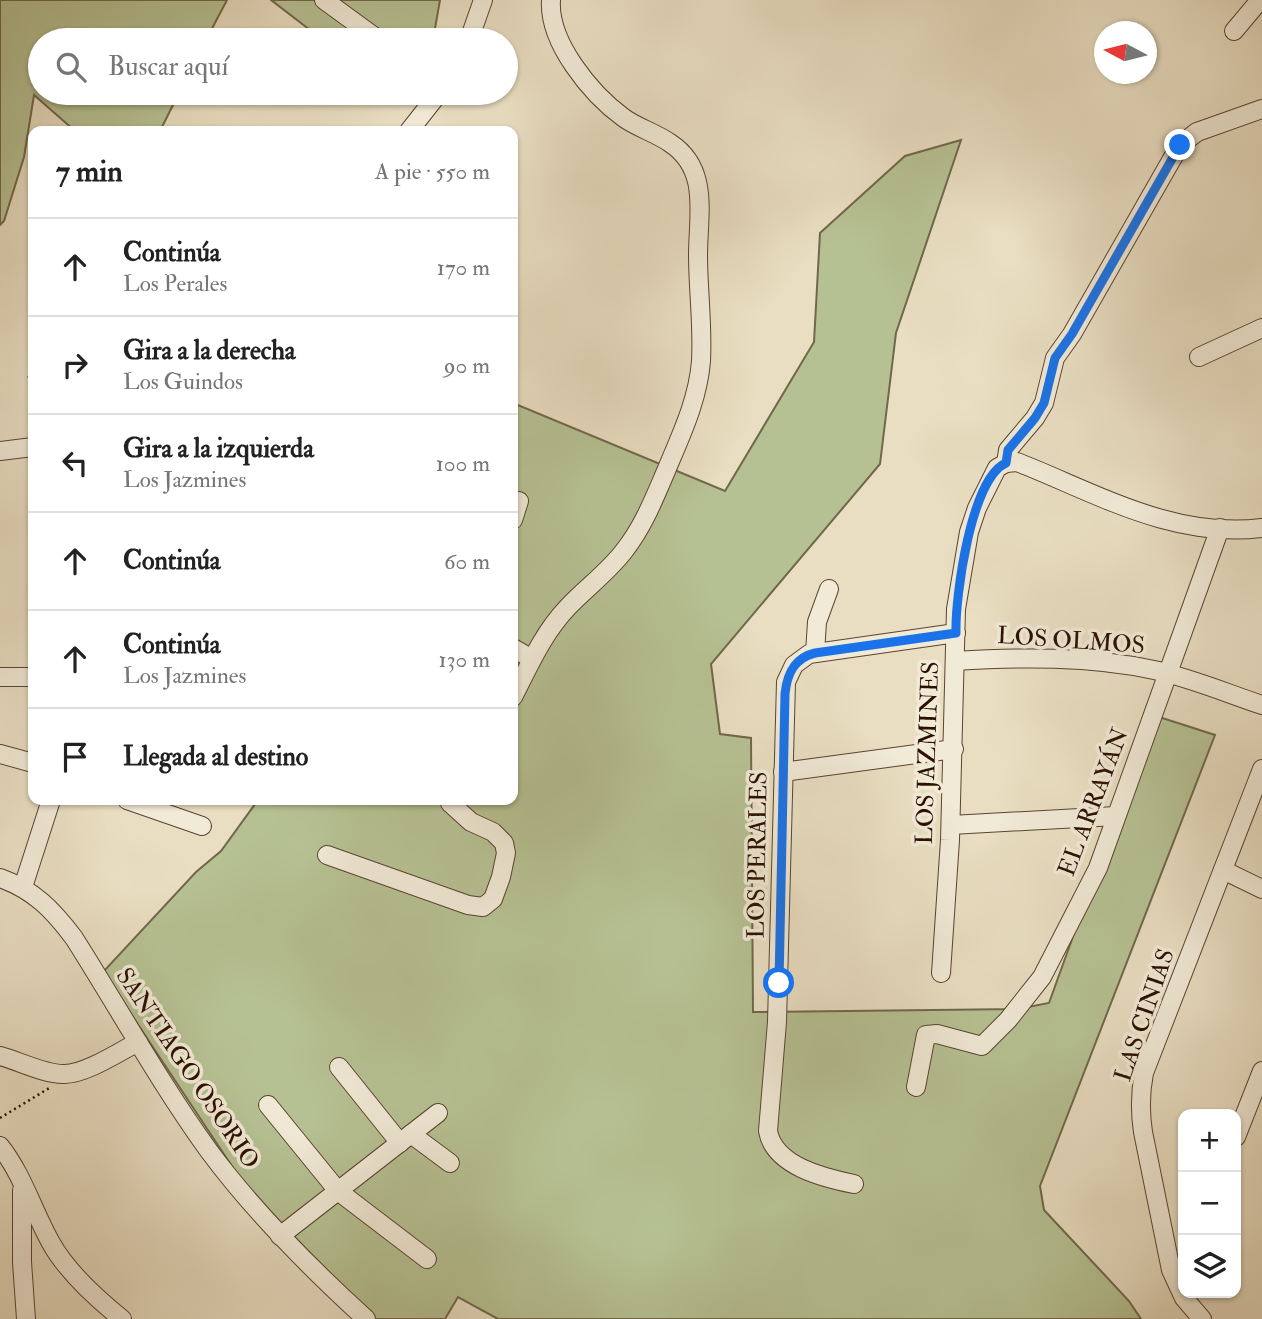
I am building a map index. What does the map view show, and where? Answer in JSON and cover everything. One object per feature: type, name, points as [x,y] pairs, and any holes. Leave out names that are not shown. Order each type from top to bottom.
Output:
[{"type":"street","points":[[324,0],[362,28]]},
{"type":"street","points":[[473,28],[483,0]]},
{"type":"street","points":[[518,687],[556,621],[619,557],[644,520],[689,417],[698,385],[702,344],[698,254],[701,197],[694,170],[674,146],[624,118],[591,88],[572,62],[554,29],[551,0]]},
{"type":"street","points":[[1234,31],[1260,0]]},
{"type":"street","points":[[413,126],[430,105]]},
{"type":"street","name":"LOS JAZMINES","points":[[941,973],[951,825],[956,609],[969,532],[993,472],[1006,463],[1008,450],[1044,403],[1055,358],[1072,334],[1180,145],[1197,132],[1262,108]]},
{"type":"street","points":[[1199,357],[1262,328]]},
{"type":"street","points":[[0,451],[28,448]]},
{"type":"street","points":[[1006,463],[1017,462],[1128,510],[1165,520],[1220,528],[1262,528]]},
{"type":"street","name":"EL ARRAYÁN","points":[[916,1087],[926,1035],[937,1034],[982,1046],[1034,990],[1046,970],[1098,868],[1220,528]]},
{"type":"street","points":[[829,589],[817,622],[815,653],[956,633]]},
{"type":"street","points":[[518,651],[532,659]]},
{"type":"street","name":"LOS PERALES","points":[[815,653],[794,665],[788,676],[785,694],[777,1022],[768,1130],[772,1145],[781,1155],[820,1175],[854,1184]]},
{"type":"street","name":"LOS OLMOS","points":[[955,661],[1045,659],[1117,664],[1166,673],[1262,705]]},
{"type":"street","points":[[0,677],[28,677]]},
{"type":"street","points":[[783,772],[954,749]]},
{"type":"street","points":[[0,754],[28,762]]},
{"type":"street","name":"LAS CINIAS","points":[[1178,1284],[1171,1270],[1143,1132],[1140,1101],[1144,1073],[1262,769]]},
{"type":"street","points":[[23,887],[49,805]]},
{"type":"street","points":[[141,805],[202,826]]},
{"type":"street","points":[[327,855],[468,905],[484,907],[493,899],[501,877],[506,853],[504,843],[493,832],[471,822],[457,805]]},
{"type":"street","points":[[951,825],[1116,816]]},
{"type":"street","points":[[1223,870],[1262,890]]},
{"type":"street","name":"SANTIAGO OSORIO","points":[[0,878],[23,887],[48,905],[74,938],[209,1151],[280,1236],[366,1319]]},
{"type":"street","points":[[0,1056],[67,1074],[80,1071],[138,1042]]},
{"type":"street","points":[[339,1067],[405,1138],[450,1163]]},
{"type":"street","points":[[1241,1124],[1262,1071]]},
{"type":"street","points":[[268,1105],[338,1191],[427,1259]]},
{"type":"street","points":[[280,1236],[438,1113]]},
{"type":"street","points":[[0,1146],[22,1182],[58,1255],[104,1304],[122,1319]]},
{"type":"street","points":[[22,1182],[21,1242],[26,1319]]},
{"type":"street","name":"LAS CINIAS","points":[[1186,1298],[1202,1319]]},
{"type":"path","points":[[0,1118],[54,1086]]},
{"type":"green space","points":[[0,0],[227,0],[212,28],[28,28],[28,105],[32,105],[24,157],[4,221],[0,225]]},
{"type":"green space","points":[[271,0],[440,0],[435,28],[307,28]]},
{"type":"green space","points":[[45,105],[173,105],[162,126],[69,126]]},
{"type":"green space","points":[[961,140],[896,333],[880,464],[711,664],[720,734],[751,738],[753,1012],[1018,1009],[1049,1003],[1153,715],[1215,735],[1040,1186],[1044,1210],[1129,1301],[1141,1319],[498,1319],[458,1297],[445,1319],[375,1319],[311,1262],[255,1201],[103,972],[196,872],[221,851],[254,805],[518,805],[518,405],[725,491],[814,342],[820,233],[905,156]]},
{"type":"route","points":[[779,983],[785,694],[790,670],[804,657],[815,653],[956,633],[956,609],[969,532],[984,490],[996,468],[1006,463],[1008,450],[1044,403],[1055,358],[1072,334],[1180,145]]}]
